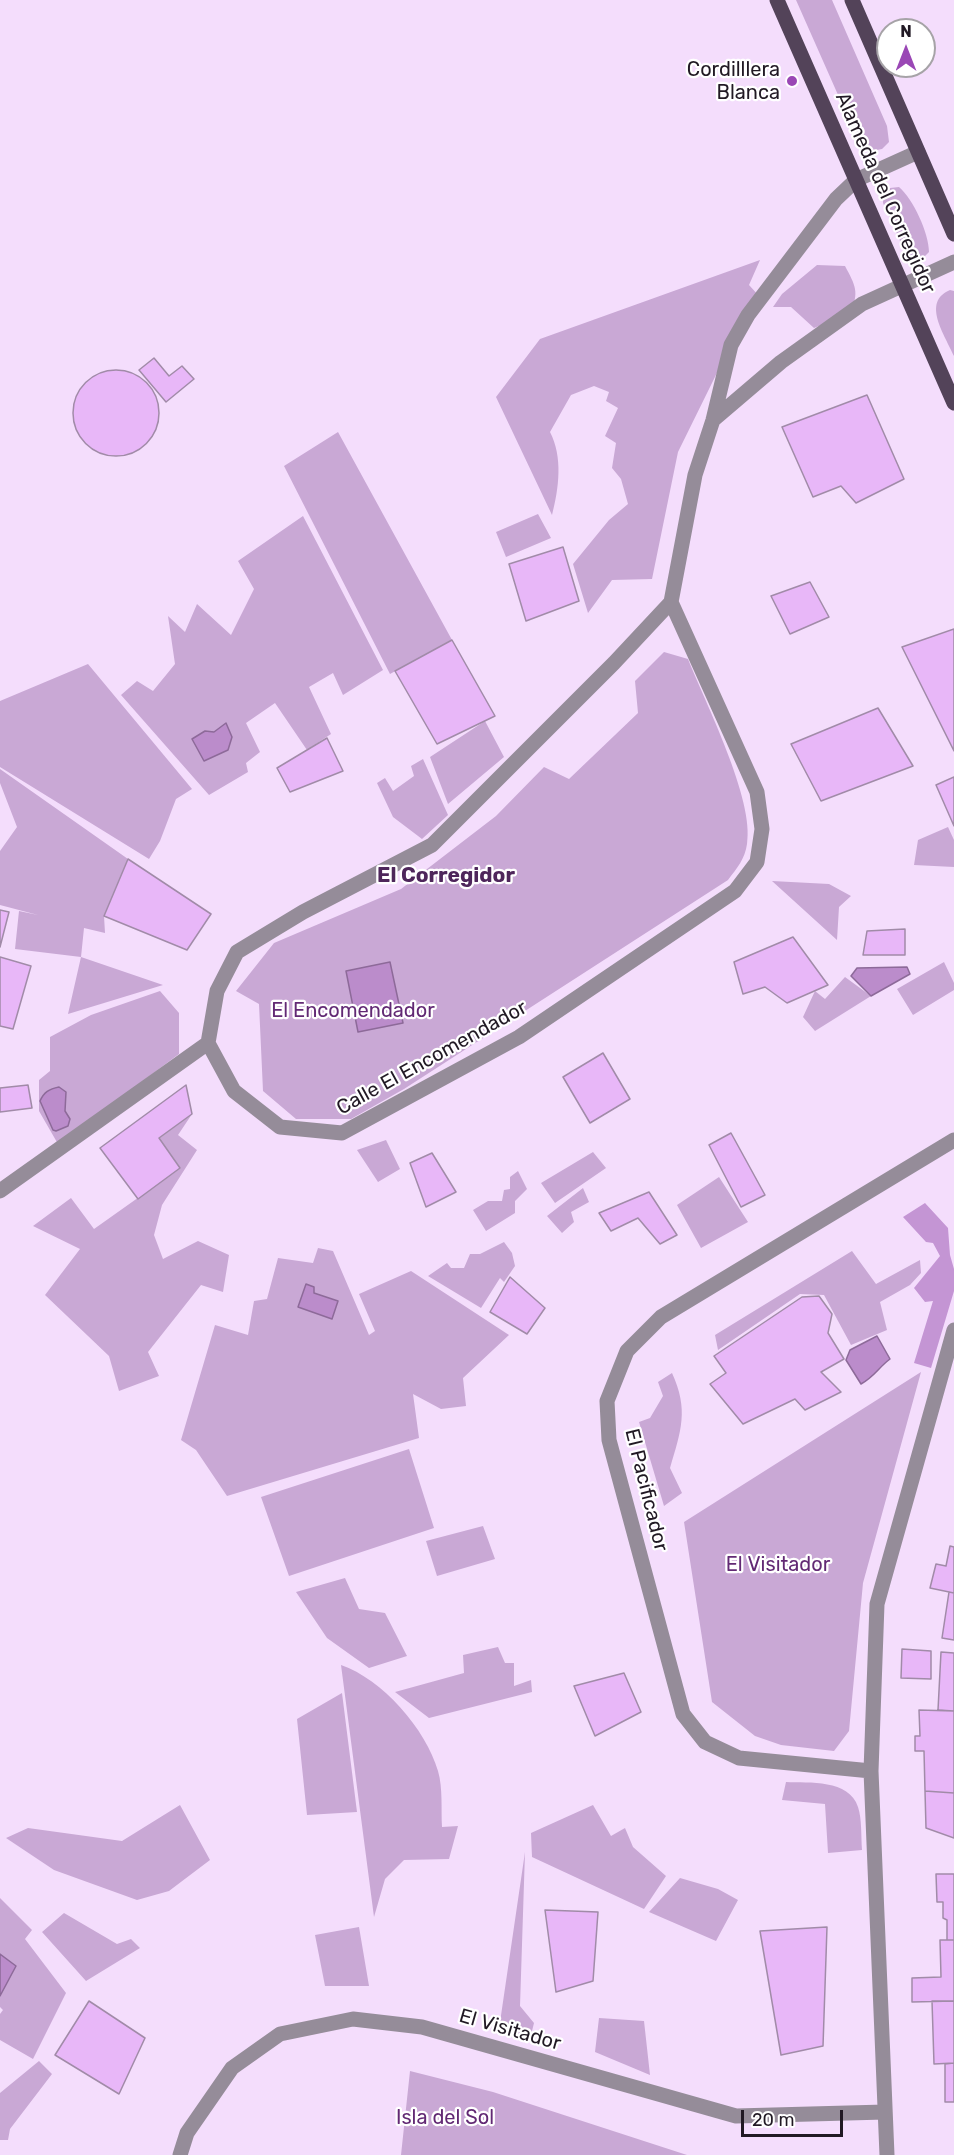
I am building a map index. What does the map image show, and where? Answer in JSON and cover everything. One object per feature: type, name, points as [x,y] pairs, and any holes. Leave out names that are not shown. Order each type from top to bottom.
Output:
[{"type":"main road","name":"Alameda del Corregidor","points":[[777,0],[954,403]]},
{"type":"main road","points":[[852,0],[954,234]]},
{"type":"street","points":[[0,1191],[208,1042],[217,991],[237,952],[303,912],[432,845],[614,663],[670,602],[695,475],[731,345],[748,315],[836,199],[856,180],[918,152]]},
{"type":"street","points":[[712,420],[816,336],[862,304],[954,262]]},
{"type":"street","name":"Calle El Encomendador","points":[[208,1042],[234,1091],[280,1127],[342,1133],[519,1037],[735,891],[757,862],[762,829],[757,792],[670,602]]},
{"type":"street","name":"El Pacificador","points":[[871,1771],[739,1758],[705,1742],[683,1714],[609,1440],[607,1401],[627,1351],[661,1317],[954,1140]]},
{"type":"street","points":[[886,2155],[871,1771],[877,1604],[954,1329]]},
{"type":"street","name":"El Visitador","points":[[180,2155],[187,2133],[232,2068],[280,2034],[353,2019],[422,2026],[736,2116],[885,2112]]},
{"type":"green space","points":[[796,0],[832,0],[887,126],[889,142],[882,149],[872,151],[858,140]]},
{"type":"green space","points":[[899,187],[915,208],[923,226],[929,252],[922,259],[912,258],[905,252],[883,203],[883,194],[890,188]]},
{"type":"green space","points":[[760,260],[749,285],[760,297],[744,318],[678,452],[652,579],[612,580],[588,613],[573,564],[609,520],[628,504],[621,479],[612,468],[616,443],[605,436],[618,408],[606,401],[609,392],[594,386],[571,395],[550,432],[558,462],[552,515],[496,397],[540,339]]},
{"type":"green space","points":[[817,265],[845,266],[854,284],[855,299],[850,313],[814,328],[791,307],[773,307],[782,294]]},
{"type":"green space","points":[[950,290],[954,291],[954,356],[941,329],[936,311],[941,295]]},
{"type":"green space","points":[[338,432],[452,640],[390,674],[284,466]]},
{"type":"green space","points":[[538,514],[551,538],[506,557],[496,532]]},
{"type":"green space","points":[[303,516],[383,670],[343,695],[333,673],[309,687],[331,734],[307,750],[275,703],[246,723],[260,752],[246,763],[248,772],[209,795],[121,695],[137,681],[153,691],[175,664],[168,616],[185,632],[197,604],[231,635],[254,589],[238,561]]},
{"type":"green space","name":"El Encomendador","points":[[664,652],[688,659],[727,751],[744,803],[747,825],[746,849],[740,863],[728,880],[404,1089],[351,1119],[296,1119],[263,1091],[259,1004],[236,991],[274,943],[401,889],[496,816],[544,767],[569,779],[638,713],[635,681]]},
{"type":"green space","points":[[88,664],[192,789],[176,799],[160,841],[149,859],[0,767],[0,701]]},
{"type":"green space","points":[[485,721],[504,757],[448,804],[430,757]]},
{"type":"green space","points":[[423,759],[448,815],[422,839],[393,817],[377,783],[385,778],[393,791],[414,776],[411,766]]},
{"type":"green space","points":[[0,769],[128,859],[104,916],[105,933],[84,928],[81,957],[15,949],[19,911],[38,915],[0,905],[0,851],[17,827],[0,783]]},
{"type":"green space","points":[[948,827],[954,840],[954,867],[914,865],[918,840]]},
{"type":"green space","points":[[772,881],[829,884],[851,896],[839,907],[837,940]]},
{"type":"green space","points":[[81,957],[163,985],[68,1014]]},
{"type":"green space","points":[[944,962],[954,983],[954,990],[913,1015],[897,989]]},
{"type":"green space","points":[[845,977],[871,996],[815,1031],[803,1017],[815,991],[825,999]]},
{"type":"green space","points":[[160,991],[179,1013],[179,1054],[58,1144],[39,1111],[39,1080],[50,1071],[50,1037],[91,1015]]},
{"type":"green space","points":[[192,1114],[178,1135],[197,1150],[162,1205],[154,1235],[163,1259],[198,1241],[229,1255],[223,1292],[201,1285],[148,1352],[159,1376],[119,1391],[109,1356],[45,1295],[80,1249],[33,1226],[71,1198],[94,1229],[180,1168],[159,1138]]},
{"type":"green space","points":[[386,1140],[400,1169],[378,1182],[357,1150]]},
{"type":"green space","points":[[593,1152],[606,1168],[555,1203],[541,1183]]},
{"type":"green space","points":[[518,1171],[527,1189],[515,1201],[515,1213],[486,1231],[473,1210],[488,1201],[502,1201],[504,1190],[510,1189],[510,1177]]},
{"type":"green space","points":[[719,1177],[748,1222],[701,1248],[677,1205]]},
{"type":"green space","points":[[583,1188],[589,1202],[571,1212],[574,1222],[562,1233],[547,1216]]},
{"type":"green space","points":[[504,1242],[512,1253],[515,1266],[504,1282],[500,1278],[481,1308],[428,1276],[447,1263],[451,1268],[464,1268],[470,1254],[480,1254]]},
{"type":"green space","points":[[318,1248],[333,1251],[369,1335],[375,1331],[359,1294],[411,1271],[509,1335],[463,1378],[466,1406],[441,1409],[413,1394],[419,1438],[227,1496],[196,1450],[181,1440],[215,1325],[248,1335],[254,1301],[267,1299],[278,1258],[313,1263]]},
{"type":"green space","points":[[852,1251],[876,1284],[920,1260],[921,1273],[910,1285],[880,1302],[887,1330],[851,1345],[824,1295],[800,1294],[718,1350],[715,1335]]},
{"type":"green space","name":"El Visitador","points":[[921,1372],[863,1583],[849,1731],[834,1751],[781,1745],[755,1736],[712,1702],[684,1522]]},
{"type":"green space","points":[[672,1373],[680,1398],[682,1421],[670,1468],[682,1493],[664,1506],[639,1422],[650,1418],[663,1396],[658,1382]]},
{"type":"green space","points":[[409,1449],[434,1528],[289,1576],[261,1497]]},
{"type":"green space","points":[[483,1526],[495,1559],[437,1576],[426,1541]]},
{"type":"green space","points":[[345,1578],[359,1609],[385,1613],[407,1656],[369,1668],[327,1638],[296,1592]]},
{"type":"green space","points":[[498,1647],[505,1663],[514,1663],[514,1686],[531,1680],[532,1692],[429,1718],[395,1692],[464,1673],[463,1655]]},
{"type":"green space","points":[[341,1665],[372,1682],[387,1694],[413,1723],[432,1755],[440,1778],[442,1827],[458,1826],[449,1859],[404,1860],[385,1879],[374,1917]]},
{"type":"green space","points":[[342,1693],[357,1812],[307,1815],[297,1719]]},
{"type":"green space","points":[[786,1782],[827,1784],[846,1791],[858,1807],[862,1850],[828,1853],[825,1804],[782,1800]]},
{"type":"green space","points":[[180,1805],[210,1860],[169,1891],[137,1900],[54,1870],[6,1838],[28,1828],[122,1841]]},
{"type":"green space","points":[[593,1805],[611,1836],[625,1828],[633,1847],[666,1876],[644,1909],[532,1857],[531,1833]]},
{"type":"green space","points":[[525,1852],[520,2006],[534,2023],[529,2043],[499,2029]]},
{"type":"green space","points":[[680,1878],[718,1889],[738,1900],[716,1941],[649,1912]]},
{"type":"green space","points":[[0,1898],[32,1930],[25,1939],[66,1993],[33,2059],[0,2040],[0,2014],[3,2010],[0,2007]]},
{"type":"green space","points":[[64,1913],[117,1944],[131,1939],[140,1948],[86,1981],[42,1932]]},
{"type":"green space","points":[[359,1927],[369,1986],[325,1986],[315,1935]]},
{"type":"green space","points":[[599,2018],[644,2021],[650,2075],[595,2052]]},
{"type":"green space","points":[[39,2061],[52,2074],[10,2129],[8,2140],[0,2140],[0,2093]]},
{"type":"green space","name":"Isla del Sol","points":[[410,2071],[493,2092],[687,2155],[401,2155]]},
{"type":"shaded area","points":[[226,723],[232,737],[228,750],[204,761],[192,739],[205,731],[214,732]]},
{"type":"shaded area","points":[[390,962],[403,1023],[358,1032],[346,971]]},
{"type":"shaded area","points":[[907,967],[910,974],[871,996],[851,976],[857,968]]},
{"type":"shaded area","points":[[59,1087],[66,1092],[65,1111],[70,1119],[68,1126],[56,1131],[53,1130],[40,1101],[47,1091]]},
{"type":"shaded area","points":[[925,1203],[948,1228],[950,1255],[954,1269],[954,1291],[931,1368],[914,1363],[933,1301],[925,1302],[914,1288],[940,1256],[933,1243],[926,1242],[903,1217]]},
{"type":"shaded area","points":[[306,1284],[314,1287],[314,1293],[338,1301],[332,1319],[298,1307]]},
{"type":"shaded area","points":[[877,1336],[890,1359],[861,1384],[846,1360],[850,1350]]},
{"type":"shaded area","points":[[0,1954],[16,1966],[0,1996]]},
{"type":"building","points":[[154,358],[169,376],[182,366],[194,379],[166,402],[139,370]]},
{"type":"building","points":[[116,370],[140,377],[152,389],[159,413],[152,437],[140,449],[116,456],[92,449],[80,437],[73,413],[80,389],[92,377]]},
{"type":"building","points":[[867,395],[904,479],[856,503],[841,486],[813,497],[782,427]]},
{"type":"building","points":[[563,547],[579,601],[526,621],[509,564]]},
{"type":"building","points":[[810,582],[829,617],[790,634],[771,596]]},
{"type":"building","points":[[954,629],[954,751],[902,647]]},
{"type":"building","points":[[452,640],[495,716],[437,744],[395,671]]},
{"type":"building","points":[[878,708],[913,766],[821,801],[791,744]]},
{"type":"building","points":[[327,738],[343,771],[290,792],[277,768]]},
{"type":"building","points":[[954,777],[954,826],[936,785]]},
{"type":"building","points":[[128,859],[211,914],[187,950],[104,916]]},
{"type":"building","points":[[0,910],[9,912],[0,947]]},
{"type":"building","points":[[905,929],[905,955],[863,955],[867,931]]},
{"type":"building","points":[[793,937],[828,985],[787,1003],[765,987],[743,994],[734,962]]},
{"type":"building","points":[[0,957],[31,966],[13,1029],[0,1026]]},
{"type":"building","points":[[603,1053],[630,1099],[590,1123],[563,1077]]},
{"type":"building","points":[[28,1085],[32,1108],[0,1112],[0,1088]]},
{"type":"building","points":[[186,1085],[192,1114],[159,1138],[180,1168],[138,1199],[100,1148]]},
{"type":"building","points":[[731,1133],[765,1195],[741,1207],[709,1145]]},
{"type":"building","points":[[432,1153],[456,1192],[426,1207],[410,1163]]},
{"type":"building","points":[[649,1192],[677,1235],[660,1244],[638,1218],[611,1231],[599,1213]]},
{"type":"building","points":[[510,1277],[545,1308],[527,1334],[490,1312]]},
{"type":"building","points":[[819,1296],[832,1314],[828,1333],[844,1359],[821,1372],[841,1392],[805,1410],[795,1399],[743,1424],[710,1384],[726,1373],[714,1356],[802,1297]]},
{"type":"building","points":[[950,1546],[954,1547],[954,1593],[930,1588],[936,1564],[946,1566]]},
{"type":"building","points":[[949,1592],[954,1593],[954,1640],[942,1638]]},
{"type":"building","points":[[902,1649],[931,1651],[931,1679],[901,1678]]},
{"type":"building","points":[[941,1652],[954,1653],[954,1711],[938,1710]]},
{"type":"building","points":[[624,1673],[641,1712],[595,1736],[574,1686]]},
{"type":"building","points":[[919,1710],[954,1711],[954,1793],[925,1791],[924,1751],[915,1751],[915,1736],[920,1736]]},
{"type":"building","points":[[925,1791],[954,1793],[954,1838],[926,1828]]},
{"type":"building","points":[[936,1874],[954,1874],[954,1940],[947,1940],[947,1920],[943,1918],[943,1902],[937,1902]]},
{"type":"building","points":[[545,1910],[598,1912],[593,1981],[556,1992]]},
{"type":"building","points":[[827,1927],[823,2046],[781,2055],[760,1931]]},
{"type":"building","points":[[940,1940],[954,1940],[954,2001],[912,2002],[912,1978],[941,1977]]},
{"type":"building","points":[[89,2001],[145,2038],[119,2094],[55,2055]]},
{"type":"building","points":[[932,2001],[954,2001],[954,2063],[934,2064]]},
{"type":"building","points":[[954,2063],[954,2102],[945,2102],[945,2064]]},
{"type":"place","name":"Cordilllera Blanca","points":[[792,81]]},
{"type":"district","name":"El Corregidor","points":[[446,876]]}]
